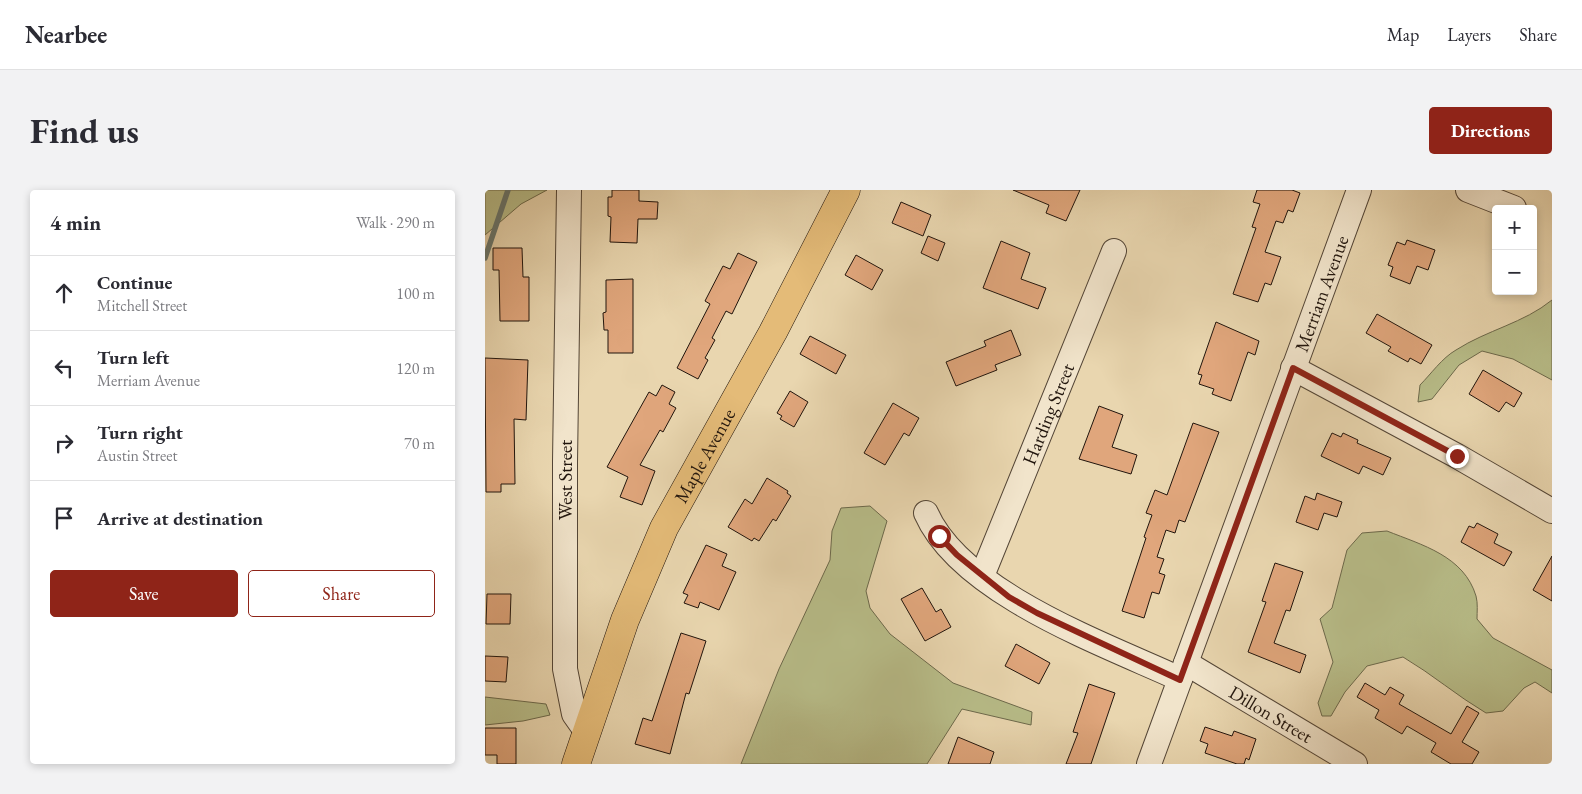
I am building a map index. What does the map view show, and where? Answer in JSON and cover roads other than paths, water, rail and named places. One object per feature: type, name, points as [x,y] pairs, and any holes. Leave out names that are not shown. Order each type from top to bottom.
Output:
[{"type":"main road","name":"Maple Avenue","points":[[586,731],[625,620],[664,528],[773,332],[846,190]]},
{"type":"main road","points":[[576,764],[586,731]]},
{"type":"street","name":"West Street","points":[[569,190],[565,462],[565,669],[574,714],[586,731]]},
{"type":"street","name":"Merriam Avenue","points":[[1149,764],[1359,190]]},
{"type":"street","points":[[1468,190],[1506,205]]},
{"type":"street","name":"Harding Street","points":[[982,576],[1114,251]]},
{"type":"street","points":[[1293,368],[1457,456],[1552,511]]},
{"type":"street","name":"Dillon Street","points":[[926,513],[939,536],[982,576],[1009,597],[1037,613],[1183,671],[1355,764]]},
{"type":"waterway","points":[[485,258],[508,190]]}]
